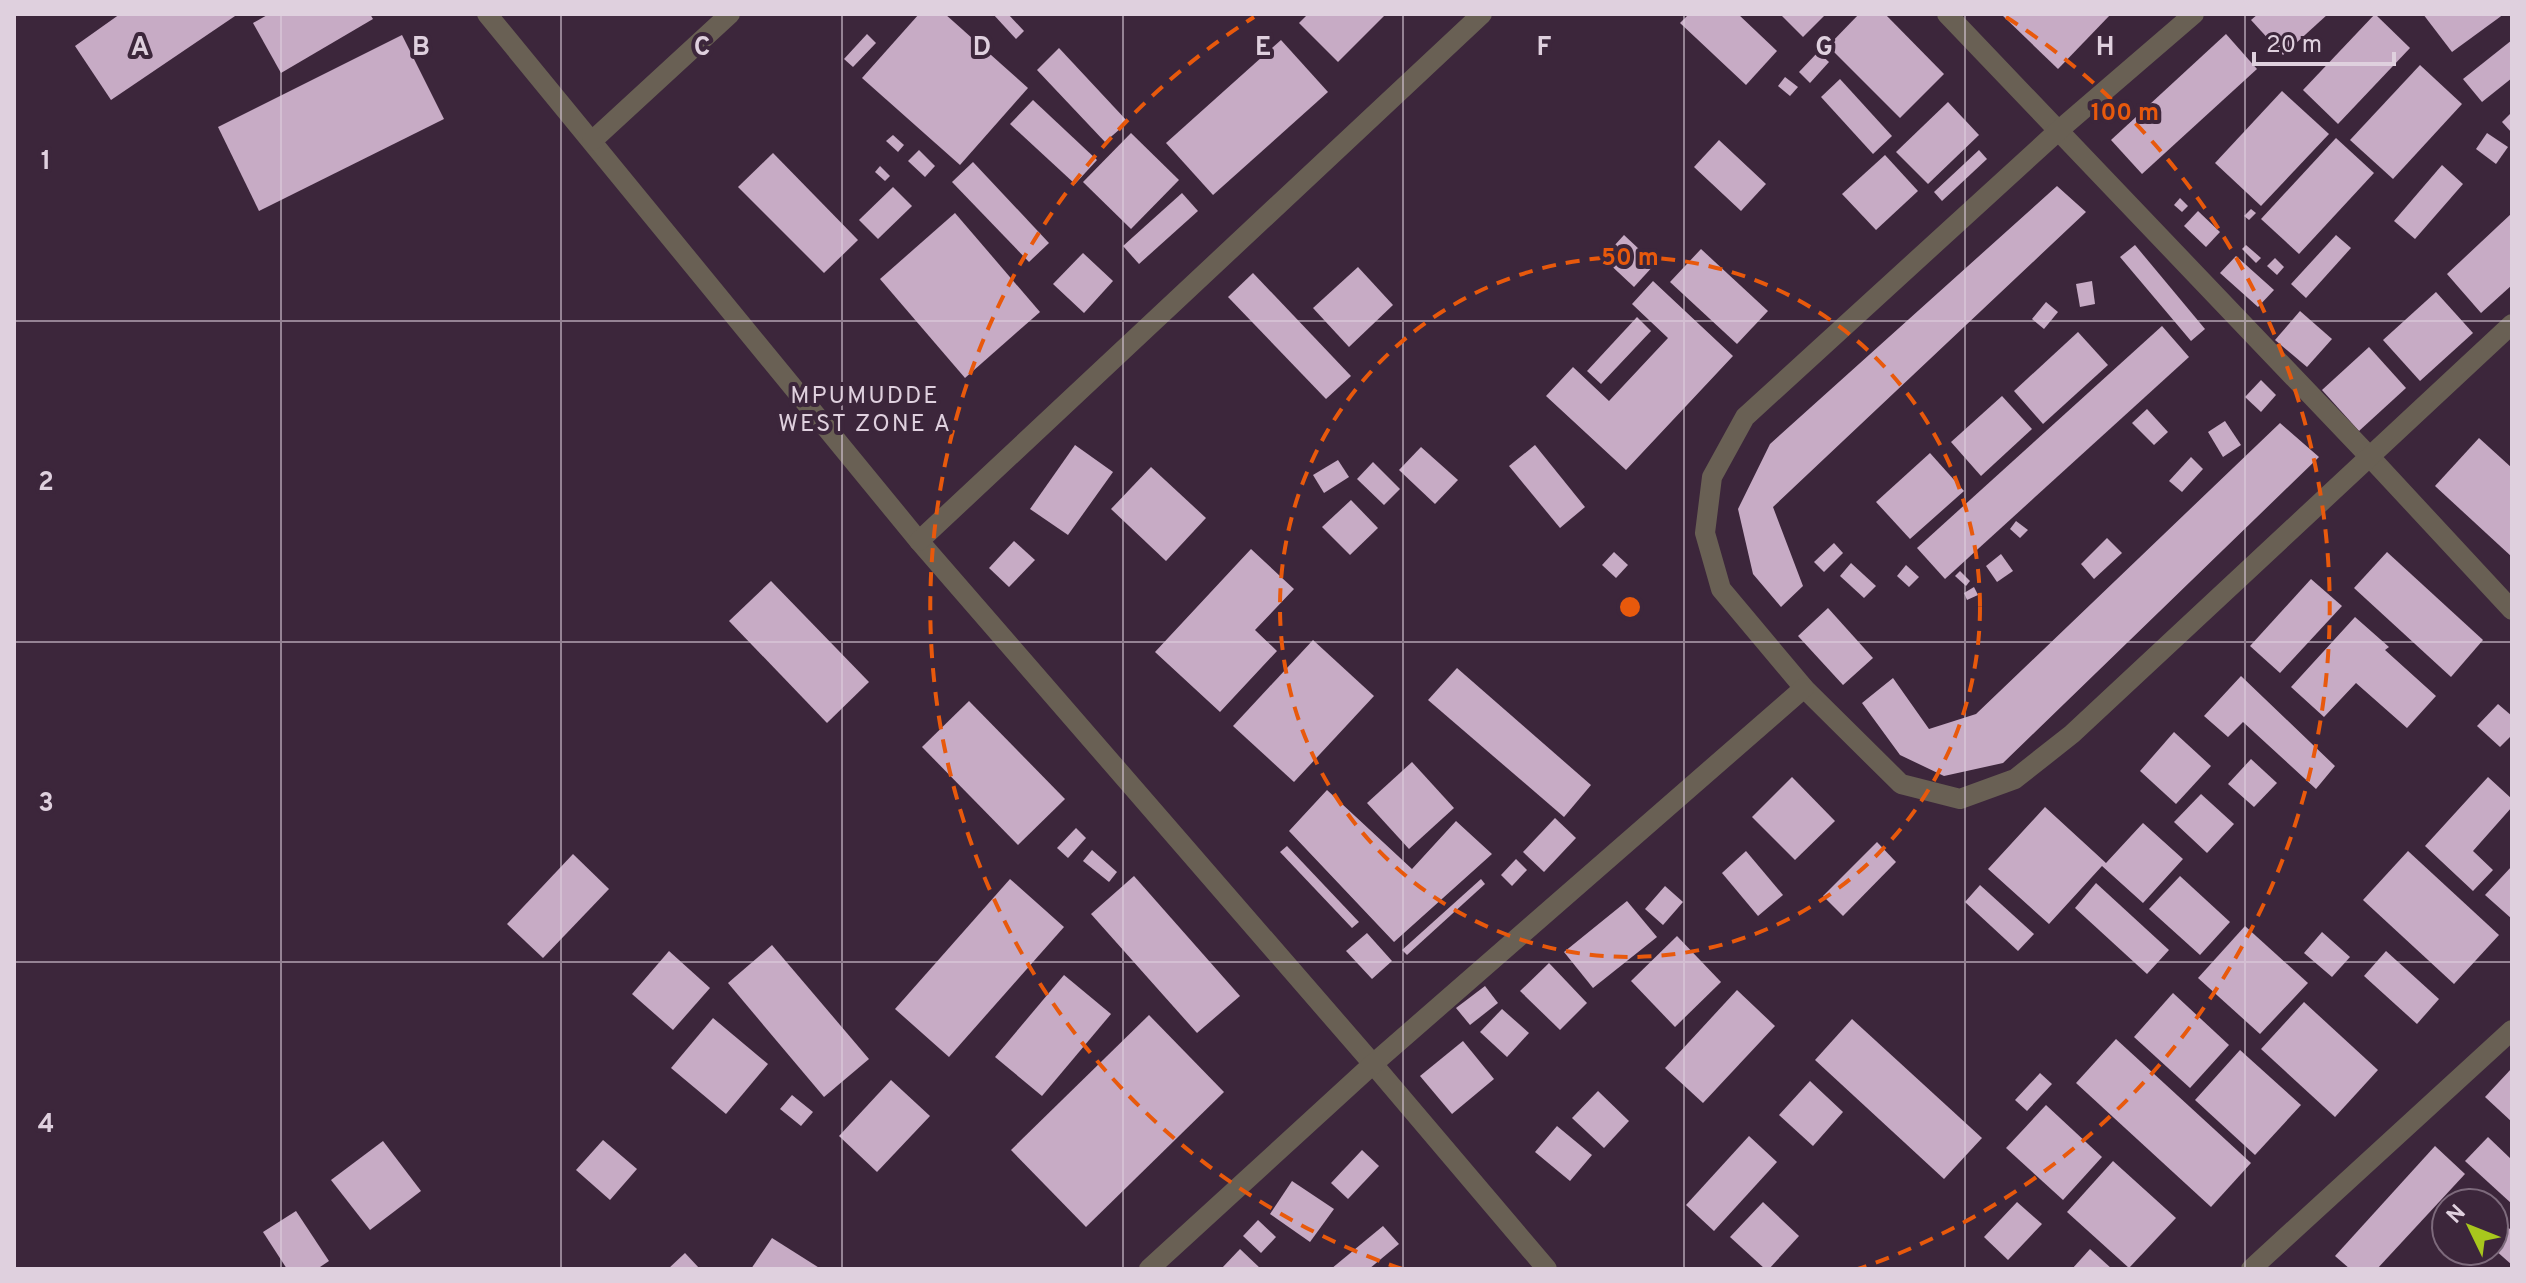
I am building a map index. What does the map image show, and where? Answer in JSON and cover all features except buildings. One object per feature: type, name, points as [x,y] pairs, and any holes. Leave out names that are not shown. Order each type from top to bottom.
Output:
[{"type":"street","points":[[487,14],[919,541],[1547,1269]]},
{"type":"street","points":[[592,141],[730,14]]},
{"type":"street","points":[[919,541],[1482,14]]},
{"type":"street","points":[[1947,14],[2512,610]]},
{"type":"street","points":[[2194,14],[2058,131],[1745,417],[1712,477],[1705,533],[1721,589],[1804,688],[1901,784],[1960,799],[2015,779],[2072,734],[2512,324]]},
{"type":"street","points":[[1149,1269],[1373,1064],[1804,688]]},
{"type":"street","points":[[2251,1269],[2512,1030]]},
{"type":"district","name":"MPUMUDDE WEST ZONE A","points":[[865,411]]}]
